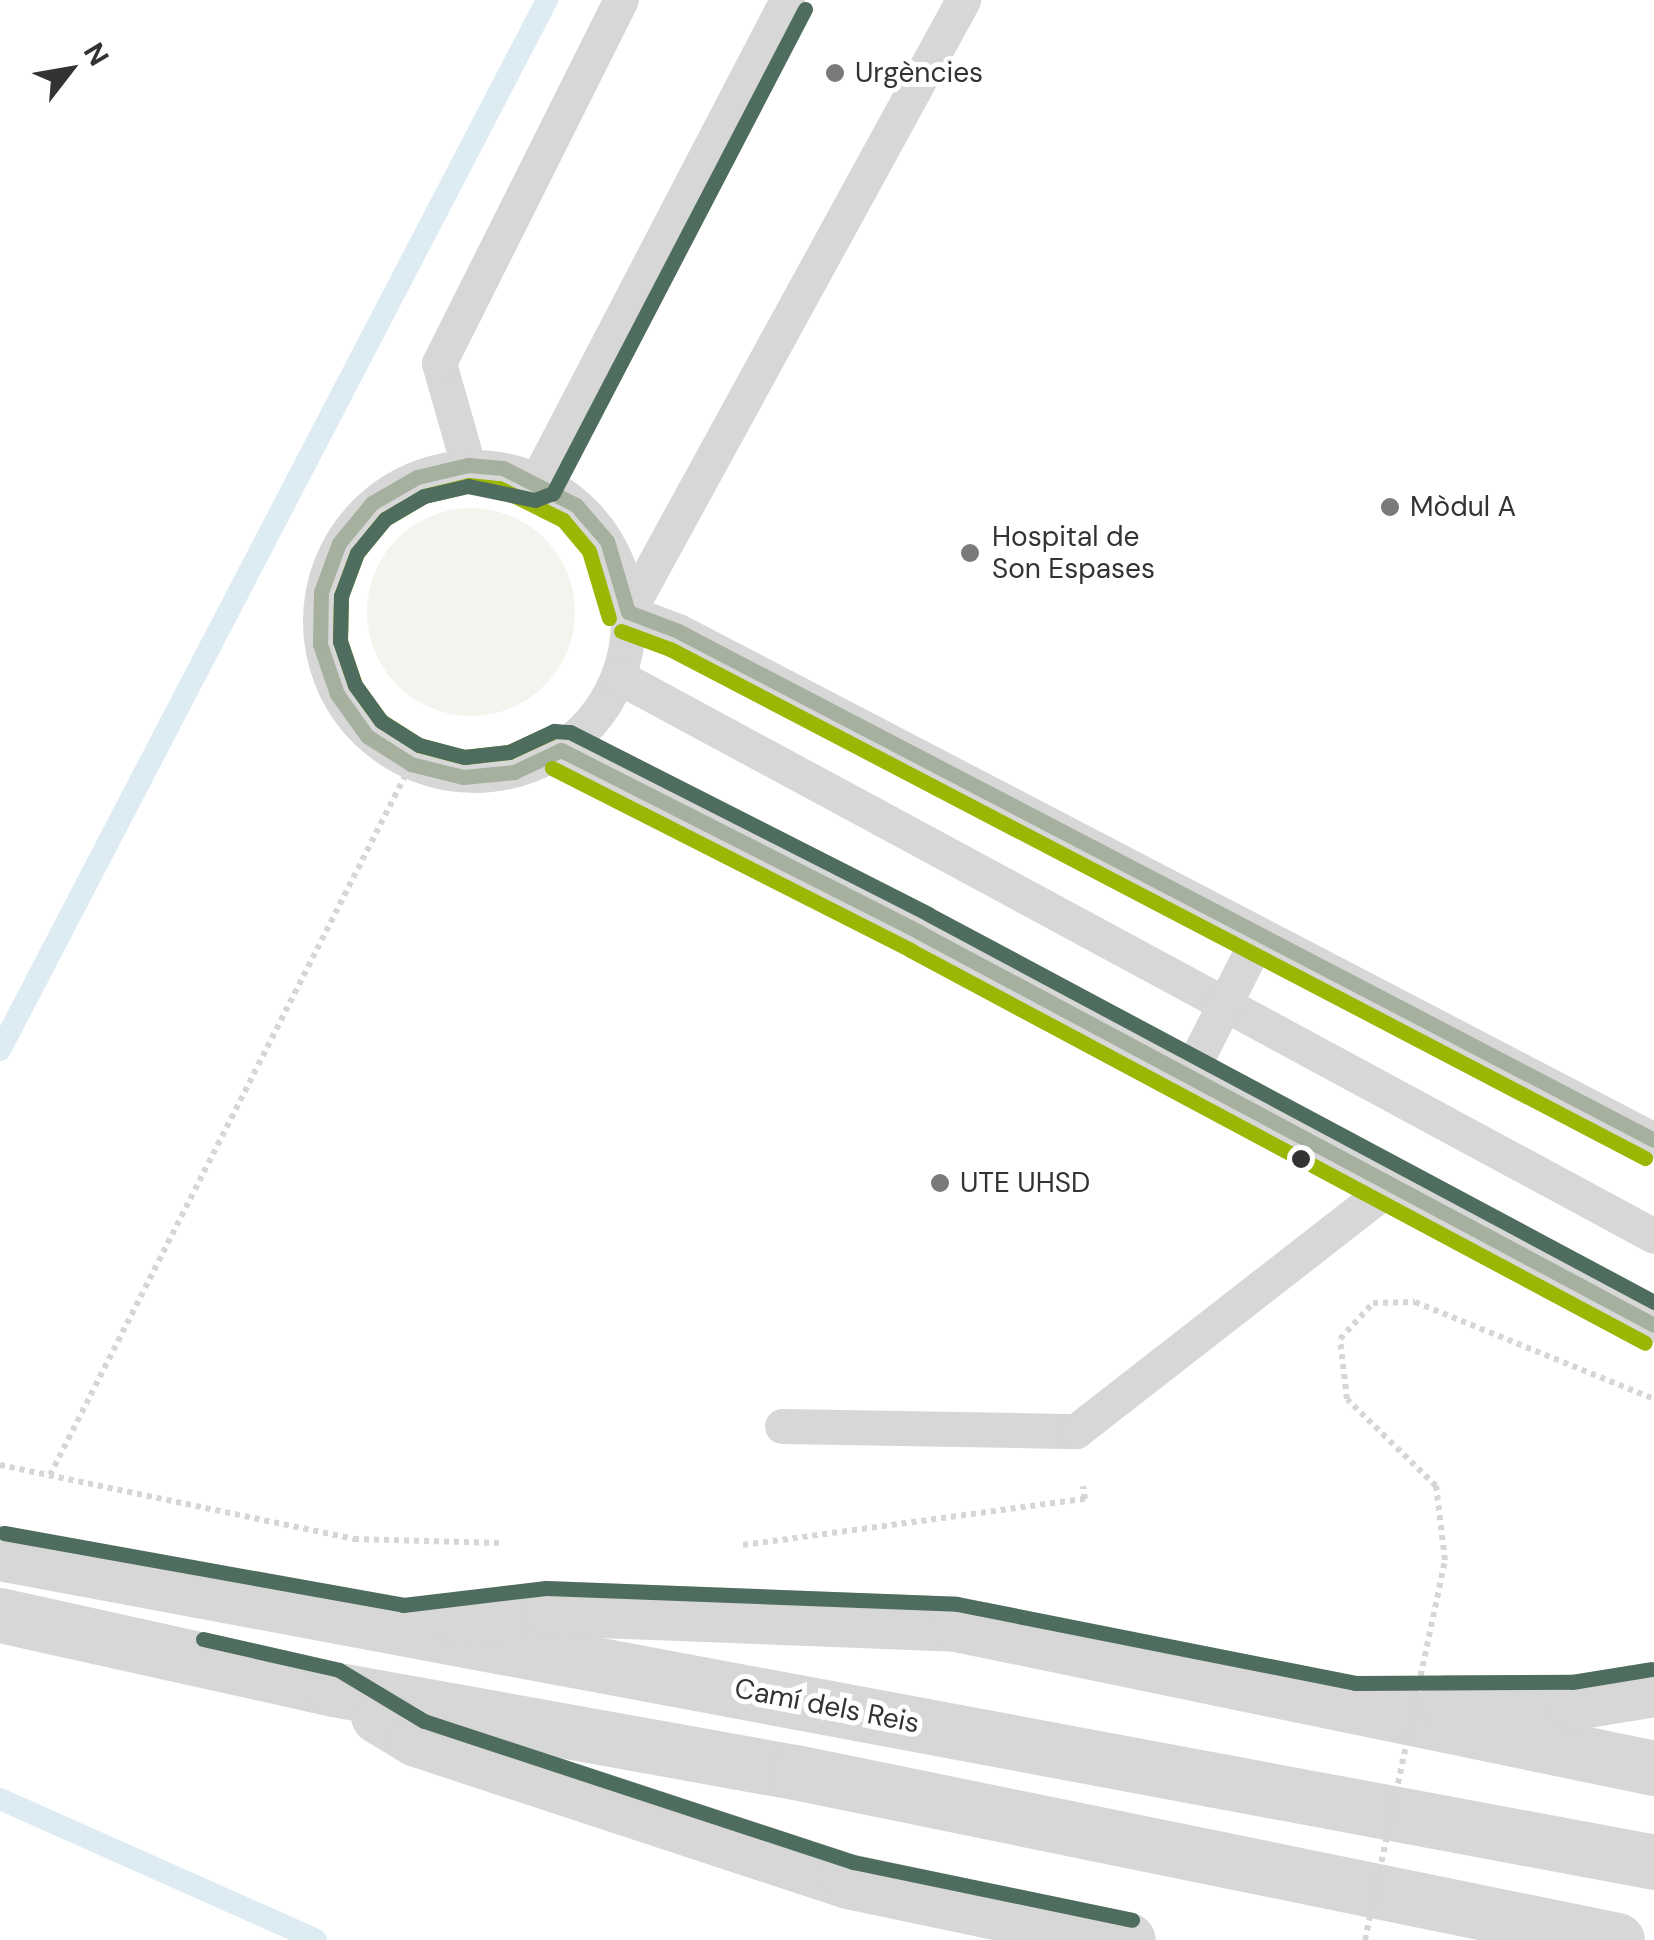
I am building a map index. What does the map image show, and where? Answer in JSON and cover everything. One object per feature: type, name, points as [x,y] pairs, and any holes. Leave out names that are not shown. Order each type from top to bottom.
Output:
[{"type":"street","name":"Camí dels Reis","points":[[0,1553],[402,1625],[1654,1862]]},
{"type":"street","points":[[402,1625],[547,1608],[956,1624],[1654,1768]]},
{"type":"street","points":[[0,1615],[332,1689],[796,1772],[1617,1940]]},
{"type":"street","points":[[332,1689],[416,1739],[848,1881],[1128,1940]]},
{"type":"street","points":[[1353,1703],[1574,1702],[1654,1689]]},
{"type":"lane","points":[[468,466],[439,363],[621,0]]},
{"type":"lane","points":[[537,480],[787,0]]},
{"type":"lane","points":[[628,612],[607,542],[576,505],[537,480],[468,466],[416,476],[372,503],[339,543],[321,592],[320,644],[337,694],[368,736],[411,764],[463,777],[514,772],[561,750],[596,718],[619,677],[628,612],[963,0]]},
{"type":"lane","points":[[628,612],[678,631],[1654,1140]]},
{"type":"lane","points":[[619,677],[1224,1010],[1654,1236]]},
{"type":"lane","points":[[561,750],[1392,1186],[1651,1317]]},
{"type":"lane","points":[[1188,1076],[1260,936]]},
{"type":"lane","points":[[782,1426],[1076,1431],[1392,1186]]},
{"type":"path","points":[[50,1475],[411,764]]},
{"type":"path","points":[[1365,1940],[1445,1560],[1436,1486],[1347,1400],[1340,1339],[1372,1303],[1415,1302],[1654,1399]]},
{"type":"path","points":[[723,1548],[1085,1499],[1076,1431]]},
{"type":"path","points":[[0,1465],[354,1539],[510,1543]]},
{"type":"shaded area","points":[[471,508],[511,516],[544,539],[567,572],[575,612],[567,652],[544,685],[511,708],[471,716],[431,708],[398,685],[375,652],[367,612],[375,572],[398,539],[431,516]]},
{"type":"waterway","points":[[0,1050],[547,0]]},
{"type":"waterway","points":[[0,1799],[316,1940]]},
{"type":"transit line","points":[[805,9],[553,493],[535,500],[468,486],[424,496],[385,519],[357,553],[341,596],[340,641],[355,685],[381,721],[419,745],[464,757],[509,752],[554,731],[570,732],[928,914],[1654,1302]]},
{"type":"transit line","points":[[561,750],[514,772],[463,777],[411,764],[367,736],[337,694],[320,644],[321,592],[339,543],[372,503],[417,477],[468,465],[503,468],[576,505],[607,541],[628,612]]},
{"type":"transit line","points":[[553,732],[509,752],[464,757],[419,745],[381,721],[355,685],[340,641],[341,596],[357,553],[385,519],[424,496],[469,485],[499,488],[563,520],[589,551],[609,618]]},
{"type":"transit line","points":[[628,612],[678,631],[1654,1140]]},
{"type":"transit line","points":[[621,631],[670,649],[1645,1158]]},
{"type":"transit line","points":[[561,750],[919,932],[1654,1325]]},
{"type":"transit line","points":[[552,768],[910,950],[1645,1343]]},
{"type":"transit line","points":[[4,1533],[403,1605],[546,1588],[957,1604],[1355,1683],[1572,1682],[1651,1669]]},
{"type":"transit line","points":[[203,1639],[339,1670],[424,1721],[853,1862],[1132,1920]]},
{"type":"place","name":"Urgències","points":[[835,73]]},
{"type":"place","name":"Mòdul A","points":[[1390,507]]},
{"type":"place","name":"Hospital de Son Espases","points":[[970,553]]},
{"type":"place","name":"UTE UHSD","points":[[940,1183]]}]
